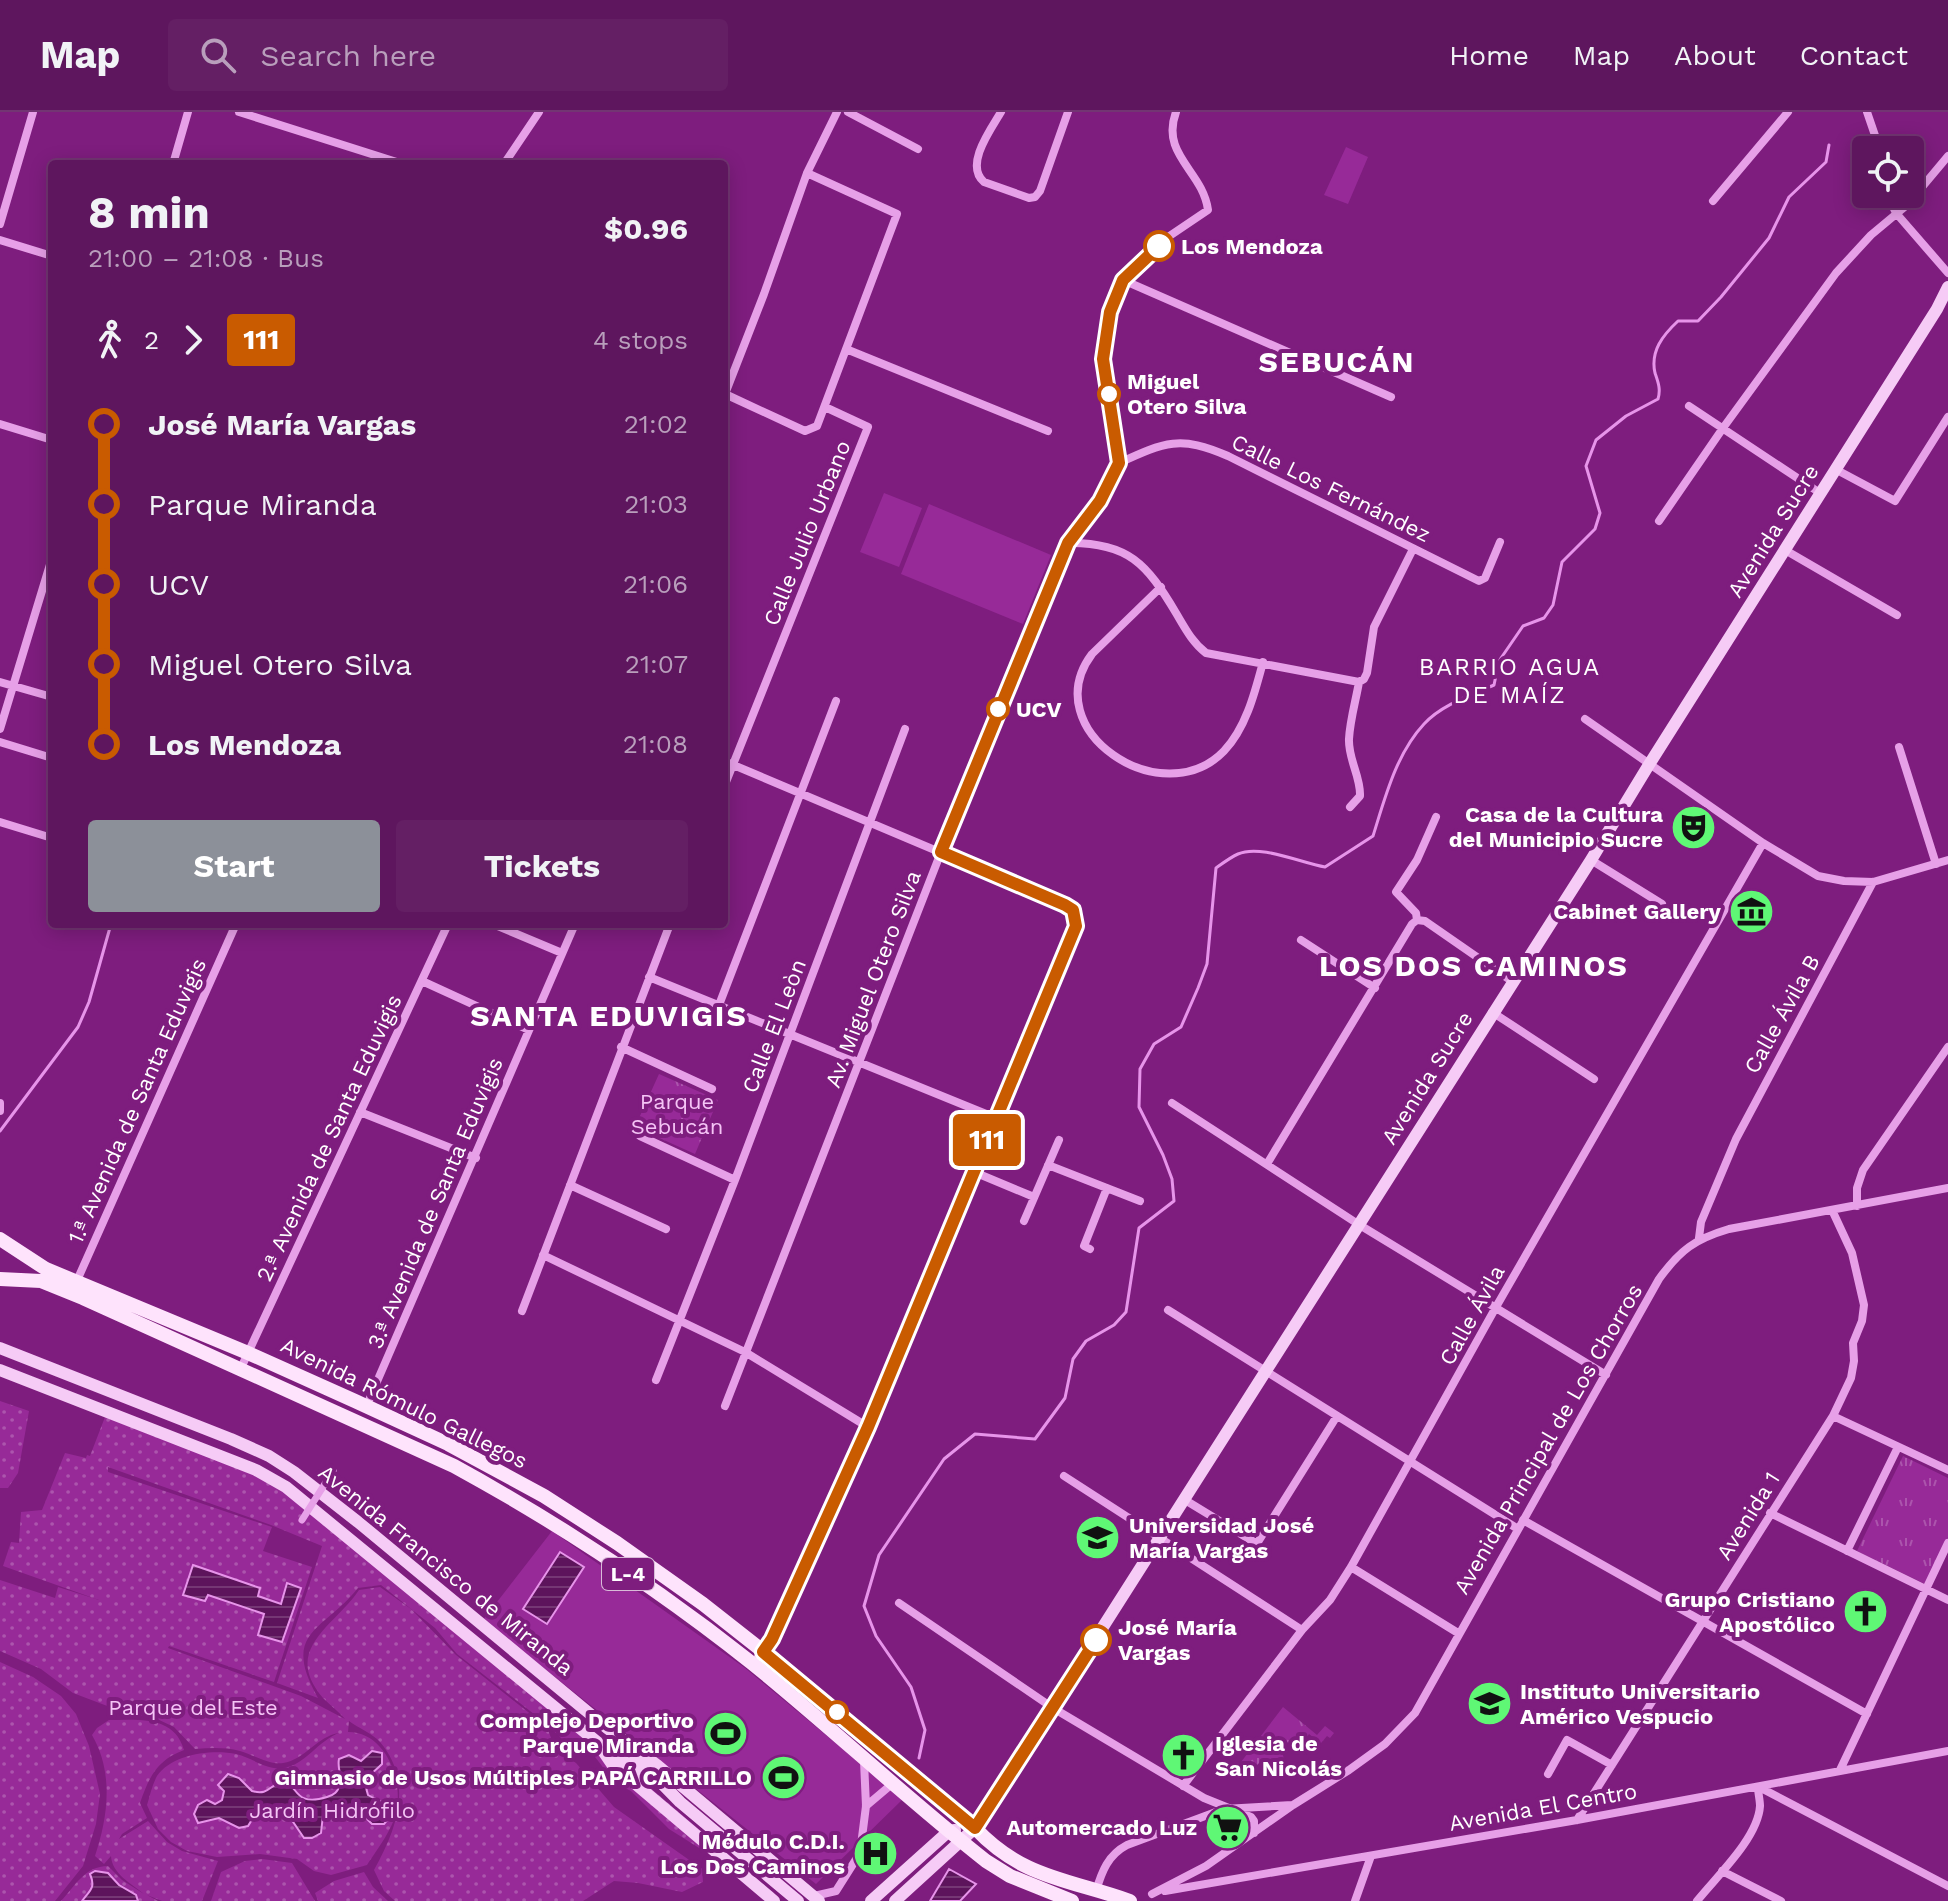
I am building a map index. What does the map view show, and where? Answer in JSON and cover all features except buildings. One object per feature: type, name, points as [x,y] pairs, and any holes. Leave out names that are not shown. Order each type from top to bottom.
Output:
[{"type":"main road","name":"Avenida Sucre","points":[[895,1901],[975,1828],[1591,860],[1937,309],[1948,286]]},
{"type":"main road","name":"Avenida Sucre","points":[[1937,309],[1948,297]]},
{"type":"main road","name":"Avenida Rómulo Gallegos","points":[[0,1239],[74,1287],[454,1466],[498,1490],[676,1607],[753,1664]]},
{"type":"main road","name":"Avenida Rómulo Gallegos","points":[[0,1279],[41,1281],[74,1287],[248,1353],[448,1444],[544,1496],[617,1543],[703,1604],[763,1652]]},
{"type":"main road","name":"Avenida Francisco de Miranda","points":[[0,1348],[269,1456],[334,1502],[817,1898]]},
{"type":"main road","name":"Avenida Francisco de Miranda","points":[[0,1370],[256,1470],[286,1487],[597,1742],[612,1764],[774,1901]]},
{"type":"main road","name":"L-4","points":[[763,1652],[975,1828],[994,1848],[1055,1880],[1130,1901]]},
{"type":"main road","name":"L-4","points":[[753,1664],[961,1841],[1010,1876],[1072,1901]]},
{"type":"main road","points":[[607,1728],[680,1802]]},
{"type":"main road","points":[[597,1742],[680,1802],[798,1901]]},
{"type":"main road","points":[[871,1901],[949,1831],[975,1828]]},
{"type":"street","points":[[0,224],[33,112]]},
{"type":"street","points":[[174,160],[188,112]]},
{"type":"street","points":[[239,112],[390,160]]},
{"type":"street","points":[[507,160],[539,112]]},
{"type":"street","points":[[728,384],[807,173],[837,112]]},
{"type":"street","points":[[848,112],[918,149]]},
{"type":"street","points":[[1001,112],[981,148],[976,169],[978,177],[1029,198],[1040,191],[1068,112]]},
{"type":"street","points":[[1119,463],[1103,359],[1110,312],[1123,280],[1168,237],[1208,210],[1207,197],[1174,144],[1172,123],[1176,112]]},
{"type":"street","points":[[1713,201],[1788,112]]},
{"type":"street","points":[[1867,112],[1875,136]]},
{"type":"street","points":[[1659,521],[1836,273],[1907,205],[1948,156]]},
{"type":"street","points":[[807,173],[897,214],[825,407]]},
{"type":"street","points":[[1894,208],[1948,273]]},
{"type":"street","points":[[0,240],[48,255]]},
{"type":"street","points":[[1927,246],[1948,261]]},
{"type":"street","points":[[1123,280],[1391,397]]},
{"type":"street","points":[[846,349],[1048,431]]},
{"type":"street","name":"Calle Julio Urbano","points":[[728,396],[805,431],[817,426],[825,407],[868,427],[728,763]]},
{"type":"street","points":[[1689,406],[1820,493]]},
{"type":"street","points":[[1835,469],[1895,501],[1948,417]]},
{"type":"street","points":[[0,424],[48,439]]},
{"type":"street","name":"Calle Los Fernández","points":[[1119,463],[1170,443],[1197,444],[1228,456],[1483,581],[1500,542]]},
{"type":"street","name":"Av. Miguel Otero Silva","points":[[725,1406],[941,852],[1068,543],[1100,501],[1119,463]]},
{"type":"street","points":[[1068,543],[1090,543],[1130,554],[1146,567],[1190,637],[1206,653],[1359,682],[1367,673],[1374,627],[1413,549]]},
{"type":"street","points":[[1785,550],[1897,615]]},
{"type":"street","points":[[0,729],[48,571]]},
{"type":"street","points":[[1161,587],[1092,654],[1083,666],[1077,684],[1078,707],[1090,731],[1103,747],[1124,763],[1150,773],[1164,774],[1181,773],[1211,761],[1224,750],[1251,705],[1263,662]]},
{"type":"street","points":[[0,682],[48,696]]},
{"type":"street","points":[[1350,807],[1360,796],[1349,740],[1359,682]]},
{"type":"street","points":[[719,1005],[836,701]]},
{"type":"street","points":[[1585,719],[1763,843],[1818,876],[1873,882],[1948,860]]},
{"type":"street","name":"Calle El Leòn","points":[[656,1380],[905,729]]},
{"type":"street","points":[[0,742],[48,757]]},
{"type":"street","points":[[1899,747],[1936,864]]},
{"type":"street","points":[[728,763],[1065,905],[1073,910],[1076,926],[868,1427],[772,1639],[753,1664]]},
{"type":"street","points":[[1417,920],[1416,913],[1396,892],[1417,860],[1436,817]]},
{"type":"street","points":[[0,822],[48,837]]},
{"type":"street","name":"Calle Ávila","points":[[1183,1786],[1302,1630],[1330,1600],[1351,1567],[1496,1307],[1763,843]]},
{"type":"street","points":[[1591,860],[1662,904]]},
{"type":"street","name":"Calle Ávila B","points":[[1699,1238],[1701,1222],[1736,1139],[1873,882]]},
{"type":"street","points":[[1267,1164],[1417,920],[1425,921],[1513,982]]},
{"type":"street","name":"1.ª Avenida de Santa Eduvigis","points":[[74,1287],[234,928]]},
{"type":"street","name":"2.ª Avenida de Santa Eduvigis","points":[[241,1368],[446,928]]},
{"type":"street","points":[[503,928],[562,953]]},
{"type":"street","name":"3.ª Avenida de Santa Eduvigis","points":[[366,1407],[573,928]]},
{"type":"street","points":[[522,1311],[668,928]]},
{"type":"street","points":[[1301,940],[1375,988]]},
{"type":"street","points":[[649,977],[996,1118]]},
{"type":"street","points":[[422,981],[529,1030]]},
{"type":"street","points":[[1492,1012],[1594,1079]]},
{"type":"street","points":[[621,1047],[712,1089]]},
{"type":"street","points":[[1857,1206],[1857,1188],[1863,1170],[1944,1059],[1948,1047]]},
{"type":"street","points":[[0,1103],[0,1111]]},
{"type":"street","points":[[1172,1103],[1358,1224],[1606,1375]]},
{"type":"street","points":[[360,1112],[476,1158]]},
{"type":"street","points":[[640,1136],[735,1180]]},
{"type":"street","points":[[1024,1221],[1059,1140]]},
{"type":"street","points":[[1048,1165],[1140,1201]]},
{"type":"street","points":[[974,1172],[1034,1197]]},
{"type":"street","points":[[570,1185],[666,1229]]},
{"type":"street","points":[[1090,1249],[1084,1246],[1107,1188]]},
{"type":"street","name":"Avenida Principal de Los Chorros","points":[[1150,1897],[1206,1866],[1349,1770],[1402,1728],[1415,1713],[1664,1272],[1681,1253],[1699,1238],[1729,1229],[1948,1188]]},
{"type":"street","name":"Avenida 1","points":[[1577,1820],[1833,1416],[1851,1378],[1853,1343],[1862,1321],[1864,1305],[1852,1253],[1832,1210]]},
{"type":"street","points":[[543,1255],[745,1352],[868,1427]]},
{"type":"street","points":[[1168,1310],[1518,1529]]},
{"type":"street","points":[[1185,1500],[1258,1542],[1337,1416]]},
{"type":"street","points":[[1833,1416],[1948,1470]]},
{"type":"street","points":[[1847,1551],[1898,1447]]},
{"type":"street","points":[[302,1520],[333,1471]]},
{"type":"street","points":[[1064,1476],[1302,1630]]},
{"type":"street","points":[[1770,1513],[1948,1600]]},
{"type":"street","points":[[1523,1520],[1867,1714]]},
{"type":"street","points":[[1840,1770],[1948,1543]]},
{"type":"street","points":[[1351,1567],[1458,1633]]},
{"type":"street","points":[[899,1603],[1053,1708],[1224,1809],[1251,1817],[1254,1833]]},
{"type":"street","points":[[1548,1774],[1567,1740],[1612,1765]]},
{"type":"street","name":"Avenida El Centro","points":[[1150,1897],[1191,1886],[1577,1820],[1948,1751]]},
{"type":"street","points":[[817,1898],[836,1891],[860,1853],[866,1806],[864,1760]]},
{"type":"street","points":[[866,1806],[892,1784]]},
{"type":"street","points":[[1697,1901],[1740,1850],[1757,1818],[1760,1806],[1758,1787]]},
{"type":"street","points":[[1758,1787],[1948,1886]]},
{"type":"street","points":[[1096,1891],[1106,1864],[1117,1850],[1224,1809],[1293,1805]]},
{"type":"street","points":[[1355,1901],[1371,1856]]},
{"type":"street","points":[[1206,1866],[1201,1878],[1210,1883]]},
{"type":"street","points":[[1722,1871],[1781,1901]]},
{"type":"street","points":[[1185,1877],[1191,1886]]},
{"type":"green space","points":[[1346,147],[1368,157],[1348,204],[1324,195]]},
{"type":"green space","points":[[884,493],[922,508],[899,567],[860,552]]},
{"type":"green space","points":[[929,504],[1051,555],[1023,624],[901,574]]},
{"type":"green space","name":"Parque Sebucán","points":[[659,1074],[718,1100],[695,1154],[635,1127]]},
{"type":"green space","points":[[0,1401],[29,1411],[18,1473],[8,1488],[0,1488]]},
{"type":"green space","name":"Parque del Este","points":[[105,1417],[255,1473],[288,1493],[586,1739],[654,1791],[775,1894],[741,1878],[669,1829],[631,1791],[615,1783],[589,1749],[562,1739],[457,1654],[435,1628],[381,1585],[358,1588],[311,1634],[303,1659],[318,1698],[277,1683],[322,1546],[271,1525],[108,1467],[108,1472],[272,1527],[263,1551],[312,1567],[274,1682],[168,1648],[301,1696],[345,1719],[323,1698],[312,1681],[308,1666],[310,1652],[316,1639],[359,1590],[380,1587],[411,1609],[456,1655],[547,1727],[555,1749],[576,1763],[614,1807],[702,1869],[703,1882],[682,1892],[614,1881],[583,1901],[395,1901],[384,1891],[374,1870],[395,1822],[398,1806],[399,1789],[397,1773],[380,1742],[349,1721],[348,1732],[372,1739],[381,1748],[397,1783],[397,1808],[393,1823],[367,1865],[331,1875],[314,1871],[297,1859],[260,1854],[217,1857],[187,1851],[171,1842],[158,1829],[147,1805],[157,1776],[172,1763],[193,1755],[226,1753],[283,1768],[298,1763],[339,1733],[324,1739],[291,1761],[283,1763],[234,1750],[195,1749],[174,1727],[153,1717],[131,1715],[73,1693],[41,1669],[0,1651],[0,1580],[55,1598],[58,1587],[99,1600],[3,1566],[11,1542],[19,1543],[21,1512],[42,1510],[65,1453],[86,1458],[90,1456]]},
{"type":"green space","points":[[1903,1456],[1948,1478],[1948,1537],[1925,1584],[1857,1551]]},
{"type":"green space","name":"Complejo Deportivo Parque Miranda","points":[[552,1531],[745,1668],[903,1799],[816,1884],[483,1620]]},
{"type":"green space","points":[[0,1662],[33,1677],[61,1696],[76,1714],[89,1746],[100,1794],[96,1824],[83,1866],[55,1901],[0,1901]]},
{"type":"green space","points":[[1283,1707],[1317,1735],[1325,1726],[1334,1733],[1321,1743],[1309,1734],[1297,1750],[1287,1742],[1281,1749],[1285,1762],[1278,1762],[1272,1770],[1261,1761],[1256,1766],[1255,1775],[1248,1770],[1244,1774],[1238,1766]]},
{"type":"green space","points":[[109,1720],[154,1722],[164,1725],[179,1739],[184,1750],[161,1764],[143,1794],[140,1803],[147,1818],[119,1839],[148,1821],[167,1842],[182,1851],[218,1861],[202,1901],[162,1901],[147,1895],[158,1901],[61,1901],[87,1873],[108,1866],[122,1880],[144,1894],[118,1873],[111,1856],[104,1864],[95,1856],[107,1795],[104,1764],[92,1735]]},
{"type":"green space","points":[[262,1859],[292,1863],[315,1901],[211,1901],[221,1872],[245,1861]]},
{"type":"green space","points":[[364,1872],[373,1887],[388,1901],[318,1901],[315,1893],[334,1881]]},
{"type":"shaded area","points":[[560,1552],[584,1567],[547,1624],[523,1609]]},
{"type":"shaded area","points":[[193,1565],[260,1588],[258,1596],[281,1604],[287,1583],[301,1588],[282,1642],[258,1635],[264,1614],[208,1595],[205,1601],[183,1595]]},
{"type":"shaded area","points":[[372,1751],[382,1753],[382,1764],[368,1777],[366,1789],[368,1795],[390,1808],[389,1818],[384,1824],[372,1824],[354,1806],[336,1806],[323,1815],[321,1833],[304,1838],[285,1810],[258,1810],[248,1826],[239,1828],[219,1818],[198,1823],[194,1814],[198,1805],[207,1800],[215,1804],[222,1800],[224,1791],[218,1785],[228,1774],[239,1778],[252,1791],[262,1792],[274,1785],[287,1783],[307,1799],[329,1796],[337,1791],[340,1784],[339,1759],[349,1755],[361,1761]]},
{"type":"shaded area","points":[[949,1869],[976,1884],[960,1901],[930,1901]]},
{"type":"shaded area","points":[[95,1871],[108,1873],[119,1885],[136,1895],[138,1901],[82,1901],[91,1889],[90,1874]]},
{"type":"waterway","points":[[919,1758],[925,1730],[911,1687],[876,1636],[864,1606],[879,1555],[944,1459],[975,1434],[1035,1439],[1065,1398],[1073,1359],[1086,1341],[1114,1325],[1126,1312],[1139,1228],[1174,1201],[1172,1179],[1139,1107],[1140,1069],[1154,1044],[1181,1027],[1198,988],[1207,964],[1216,868],[1238,854],[1258,851],[1325,867],[1373,836],[1392,777],[1414,736],[1439,711],[1494,685],[1499,661],[1523,626],[1544,618],[1553,605],[1562,562],[1595,529],[1600,513],[1586,466],[1596,440],[1626,416],[1658,399],[1654,358],[1663,338],[1678,321],[1698,321],[1721,297],[1769,238],[1789,197],[1826,162],[1829,145]]},
{"type":"waterway","points":[[0,1131],[78,1027],[89,1002],[110,928]]},
{"type":"bus line","name":"111","points":[[1096,1640],[975,1828],[763,1652],[772,1639],[868,1427],[1076,926],[1073,910],[1065,905],[941,852],[1068,543],[1100,501],[1119,463],[1103,359],[1110,312],[1123,280],[1159,246]]},
{"type":"place","name":"Los Mendoza","points":[[1159,246]]},
{"type":"place","name":"Miguel Otero Silva","points":[[1109,394]]},
{"type":"place","name":"UCV","points":[[998,709]]},
{"type":"place","name":"Casa de la Cultura del Municipio Sucre","points":[[1694,827]]},
{"type":"place","name":"Cabinet Gallery","points":[[1752,911]]},
{"type":"place","name":"Universidad José María Vargas","points":[[1098,1538]]},
{"type":"place","name":"Grupo Cristiano Apostólico","points":[[1866,1612]]},
{"type":"place","name":"José María Vargas","points":[[1096,1640]]},
{"type":"place","name":"Instituto Universitario Américo Vespucio","points":[[1489,1704]]},
{"type":"place","name":"Complejo Deportivo Parque Miranda","points":[[725,1733]]},
{"type":"place","name":"Iglesia de San Nicolás","points":[[1184,1756]]},
{"type":"place","name":"Gimnasio de Usos Múltiples PAPÁ CARRILLO","points":[[783,1777]]},
{"type":"place","name":"Automercado Luz","points":[[1228,1827]]},
{"type":"place","name":"Módulo C.D.I. Los Dos Caminos","points":[[876,1854]]},
{"type":"district","name":"SEBUCÁN","points":[[1337,361]]},
{"type":"district","name":"BARRIO AGUA DE MAÍZ","points":[[1510,681]]},
{"type":"district","name":"LOS DOS CAMINOS","points":[[1474,965]]},
{"type":"district","name":"SANTA EDUVIGIS","points":[[609,1015]]},
{"type":"park label","name":"Jardín Hidrófilo","points":[[332,1810]]}]
